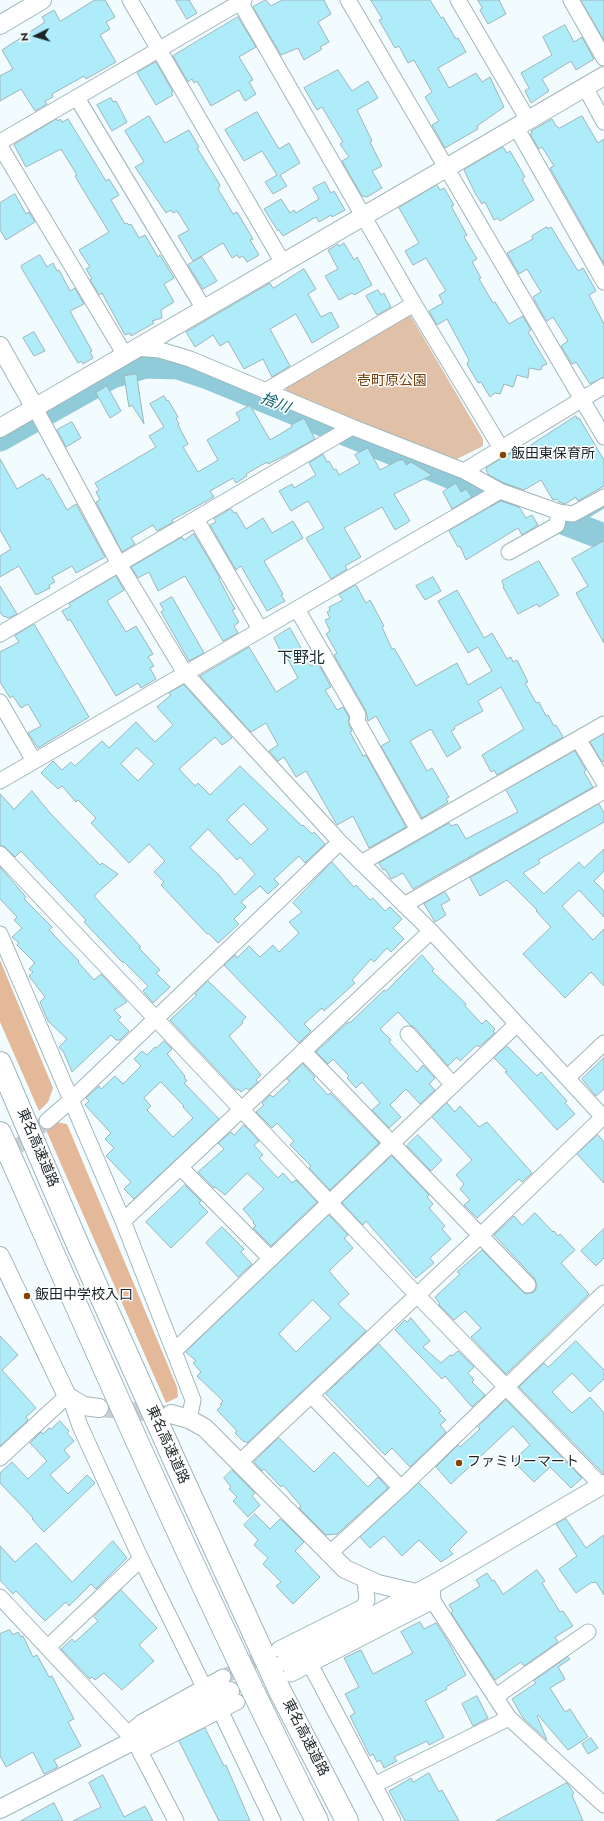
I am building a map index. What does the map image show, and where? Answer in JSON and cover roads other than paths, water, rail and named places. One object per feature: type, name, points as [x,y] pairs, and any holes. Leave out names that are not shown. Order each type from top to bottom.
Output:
[{"type":"highway","name":"東名高速道路","points":[[0,1063],[74,1236],[176,1464],[281,1693],[347,1821]]},
{"type":"highway","name":"東名高速道路","points":[[0,1133],[152,1477],[258,1705],[317,1821]]},
{"type":"street","points":[[0,25],[42,0]]},
{"type":"street","points":[[130,0],[283,263]]},
{"type":"street","points":[[348,0],[604,438]]},
{"type":"street","points":[[458,0],[604,282]]},
{"type":"street","points":[[571,0],[604,58]]},
{"type":"street","points":[[0,142],[242,1],[414,304],[501,448]]},
{"type":"street","points":[[0,428],[604,76]]},
{"type":"street","points":[[585,87],[604,122]]},
{"type":"street","points":[[77,98],[204,309]]},
{"type":"street","points":[[0,146],[130,352]]},
{"type":"street","points":[[267,390],[414,304]]},
{"type":"street","points":[[0,346],[119,564],[185,673],[340,842],[431,931],[604,1117],[240,1462]]},
{"type":"street","points":[[130,352],[160,350],[190,359],[267,390],[352,427],[464,471],[500,491],[559,512],[573,514],[604,497]]},
{"type":"street","points":[[464,471],[604,386]]},
{"type":"street","points":[[0,634],[352,427]]},
{"type":"street","points":[[0,780],[500,491]]},
{"type":"street","points":[[509,552],[558,525],[559,512]]},
{"type":"street","points":[[196,519],[260,629]]},
{"type":"street","points":[[297,608],[358,715],[357,721],[418,830]]},
{"type":"street","points":[[0,702],[34,761]]},
{"type":"street","points":[[362,863],[604,724]]},
{"type":"street","points":[[578,739],[604,782]]},
{"type":"street","points":[[404,905],[604,791]]},
{"type":"street","points":[[47,1121],[70,1101],[340,842]]},
{"type":"street","points":[[0,854],[329,1203],[603,1485],[432,1593],[310,1664],[285,1662]]},
{"type":"street","points":[[123,1220],[431,931]]},
{"type":"street","points":[[0,934],[70,1101],[123,1220],[193,1400],[189,1419]]},
{"type":"street","points":[[174,1352],[517,1024]]},
{"type":"street","points":[[408,1034],[454,1085]]},
{"type":"street","points":[[567,1078],[604,1043]]},
{"type":"street","points":[[303,1051],[528,1285]]},
{"type":"street","points":[[180,1167],[271,1259]]},
{"type":"street","points":[[0,1256],[69,1398],[80,1426],[141,1559],[204,1687]]},
{"type":"street","points":[[329,1554],[401,1488],[604,1293]]},
{"type":"street","points":[[312,1395],[401,1488]]},
{"type":"street","points":[[69,1398],[84,1406],[99,1408]]},
{"type":"street","points":[[0,1458],[69,1398]]},
{"type":"street","points":[[170,1414],[189,1419],[205,1428],[345,1569],[365,1580],[378,1584],[416,1593],[432,1593]]},
{"type":"street","points":[[48,1647],[141,1559]]},
{"type":"street","points":[[285,1662],[363,1606],[367,1600],[365,1580]]},
{"type":"street","points":[[285,1662],[416,1593]]},
{"type":"street","points":[[432,1593],[509,1718],[604,1805]]},
{"type":"street","points":[[0,1597],[5,1611],[48,1647],[134,1742],[176,1821]]},
{"type":"street","points":[[495,1697],[588,1632]]},
{"type":"street","points":[[310,1664],[393,1821]]},
{"type":"street","points":[[134,1742],[142,1722],[204,1687],[230,1690]]},
{"type":"street","points":[[134,1742],[220,1710],[230,1690]]},
{"type":"street","points":[[0,1810],[134,1742],[230,1690]]},
{"type":"street","points":[[220,1710],[273,1821]]},
{"type":"street","points":[[374,1785],[509,1718]]},
{"type":"waterway","name":"捨川","points":[[0,438],[112,375],[145,365],[178,366],[208,376],[508,499]]},
{"type":"waterway","name":"捨川","points":[[570,523],[584,518],[604,506]]},
{"type":"waterway","name":"捨川","points":[[565,522],[604,537]]},
{"type":"tunnel","points":[[0,1162],[47,1121]]},
{"type":"tunnel","points":[[99,1408],[164,1414]]},
{"type":"tunnel","points":[[223,1677],[273,1652]]},
{"type":"place","name":"飯田東保育所","points":[[503,455]]},
{"type":"place","name":"飯田中学校入口","points":[[27,1296]]},
{"type":"place","name":"ファミリーマート","points":[[459,1463]]},
{"type":"district","name":"下野北","points":[[301,659]]},
{"type":"park label","name":"壱町原公園","points":[[392,382]]}]
